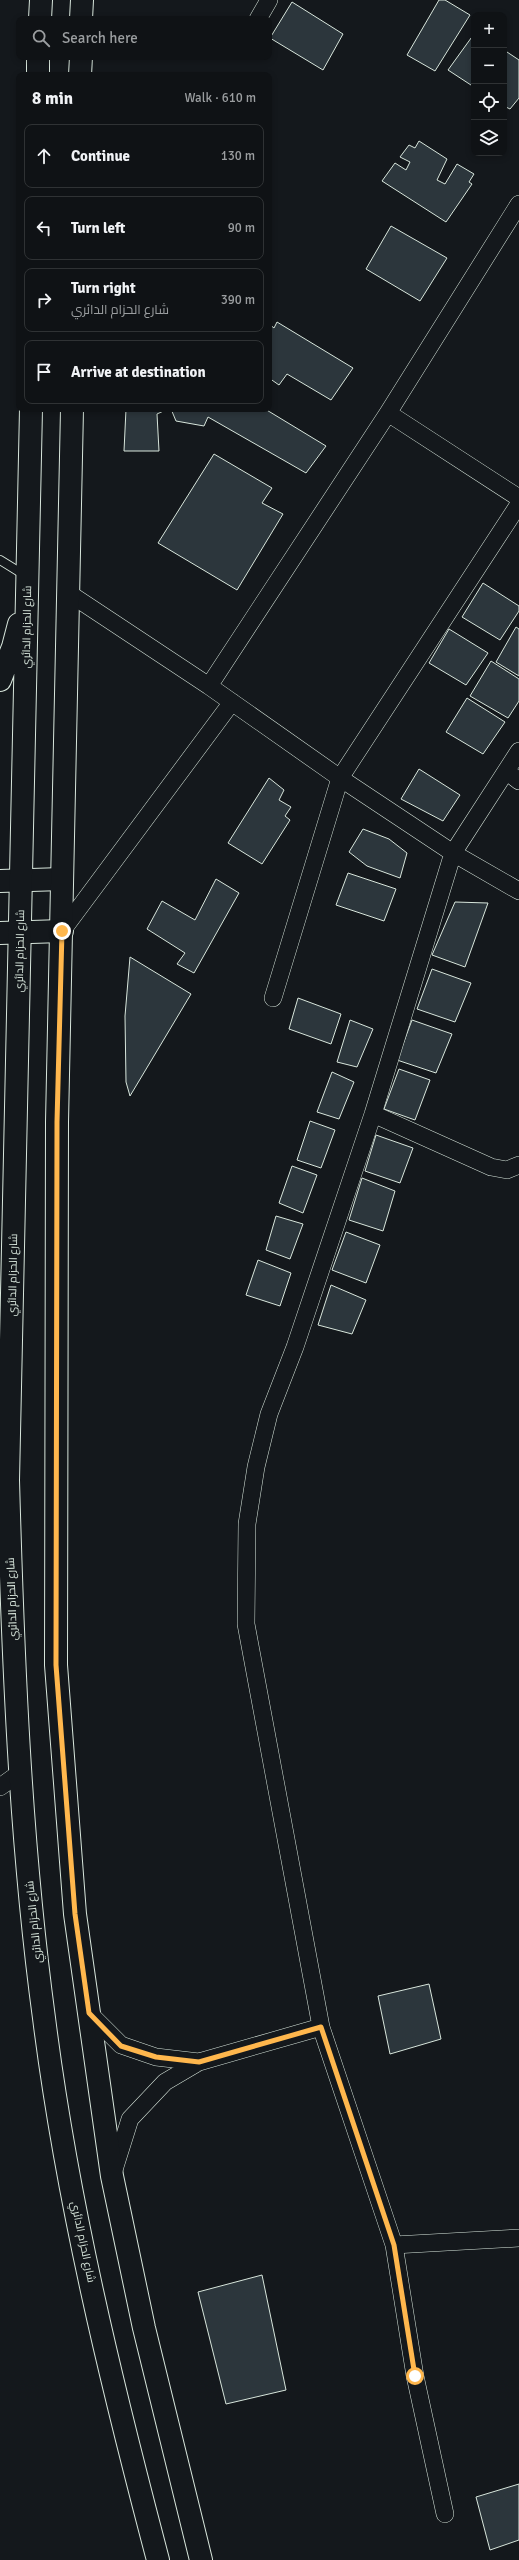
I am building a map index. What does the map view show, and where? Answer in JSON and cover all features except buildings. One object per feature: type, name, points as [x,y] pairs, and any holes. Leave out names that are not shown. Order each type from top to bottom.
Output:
[{"type":"main road","points":[[40,16],[41,0]]},
{"type":"main road","points":[[82,0],[82,16]]},
{"type":"main road","points":[[38,60],[38,72]]},
{"type":"main road","points":[[80,72],[81,60]]},
{"type":"main road","name":"شارع الحزام الدائري","points":[[31,412],[21,880],[10,933],[15,1167],[8,1480],[12,1610],[21,1772],[44,2017],[65,2152],[118,2408],[158,2560]]},
{"type":"main road","points":[[72,412],[57,1122],[56,1665],[75,1914],[112,2176],[144,2328],[201,2560]]},
{"type":"main road","points":[[0,680],[13,647],[28,584]]},
{"type":"main road","points":[[0,881],[62,879]]},
{"type":"main road","points":[[10,933],[62,931]]},
{"type":"main road","points":[[0,1150],[15,1167]]},
{"type":"street","points":[[260,16],[269,0]]},
{"type":"street","points":[[209,686],[388,413],[519,204]]},
{"type":"street","points":[[388,413],[519,498]]},
{"type":"street","points":[[273,998],[340,778],[519,504]]},
{"type":"street","points":[[68,592],[209,686],[340,778],[454,852],[519,891]]},
{"type":"street","points":[[62,931],[232,702]]},
{"type":"street","points":[[445,2514],[415,2376],[394,2245],[321,2027],[246,1624],[247,1524],[256,1467],[269,1414],[295,1347],[373,1114],[454,852],[512,776],[519,751]]},
{"type":"street","points":[[373,1114],[491,1167],[507,1170],[519,1165]]},
{"type":"street","points":[[0,1787],[21,1772]]},
{"type":"street","points":[[89,2013],[121,2046],[156,2057],[199,2062]]},
{"type":"street","points":[[112,2176],[130,2119],[165,2082],[199,2062],[321,2027]]},
{"type":"street","points":[[394,2245],[519,2238]]},
{"type":"lane","points":[[0,560],[28,584]]},
{"type":"route","points":[[62,931],[57,1122],[56,1665],[75,1914],[89,2013],[121,2046],[156,2057],[199,2062],[321,2027],[394,2245],[415,2376]]}]
